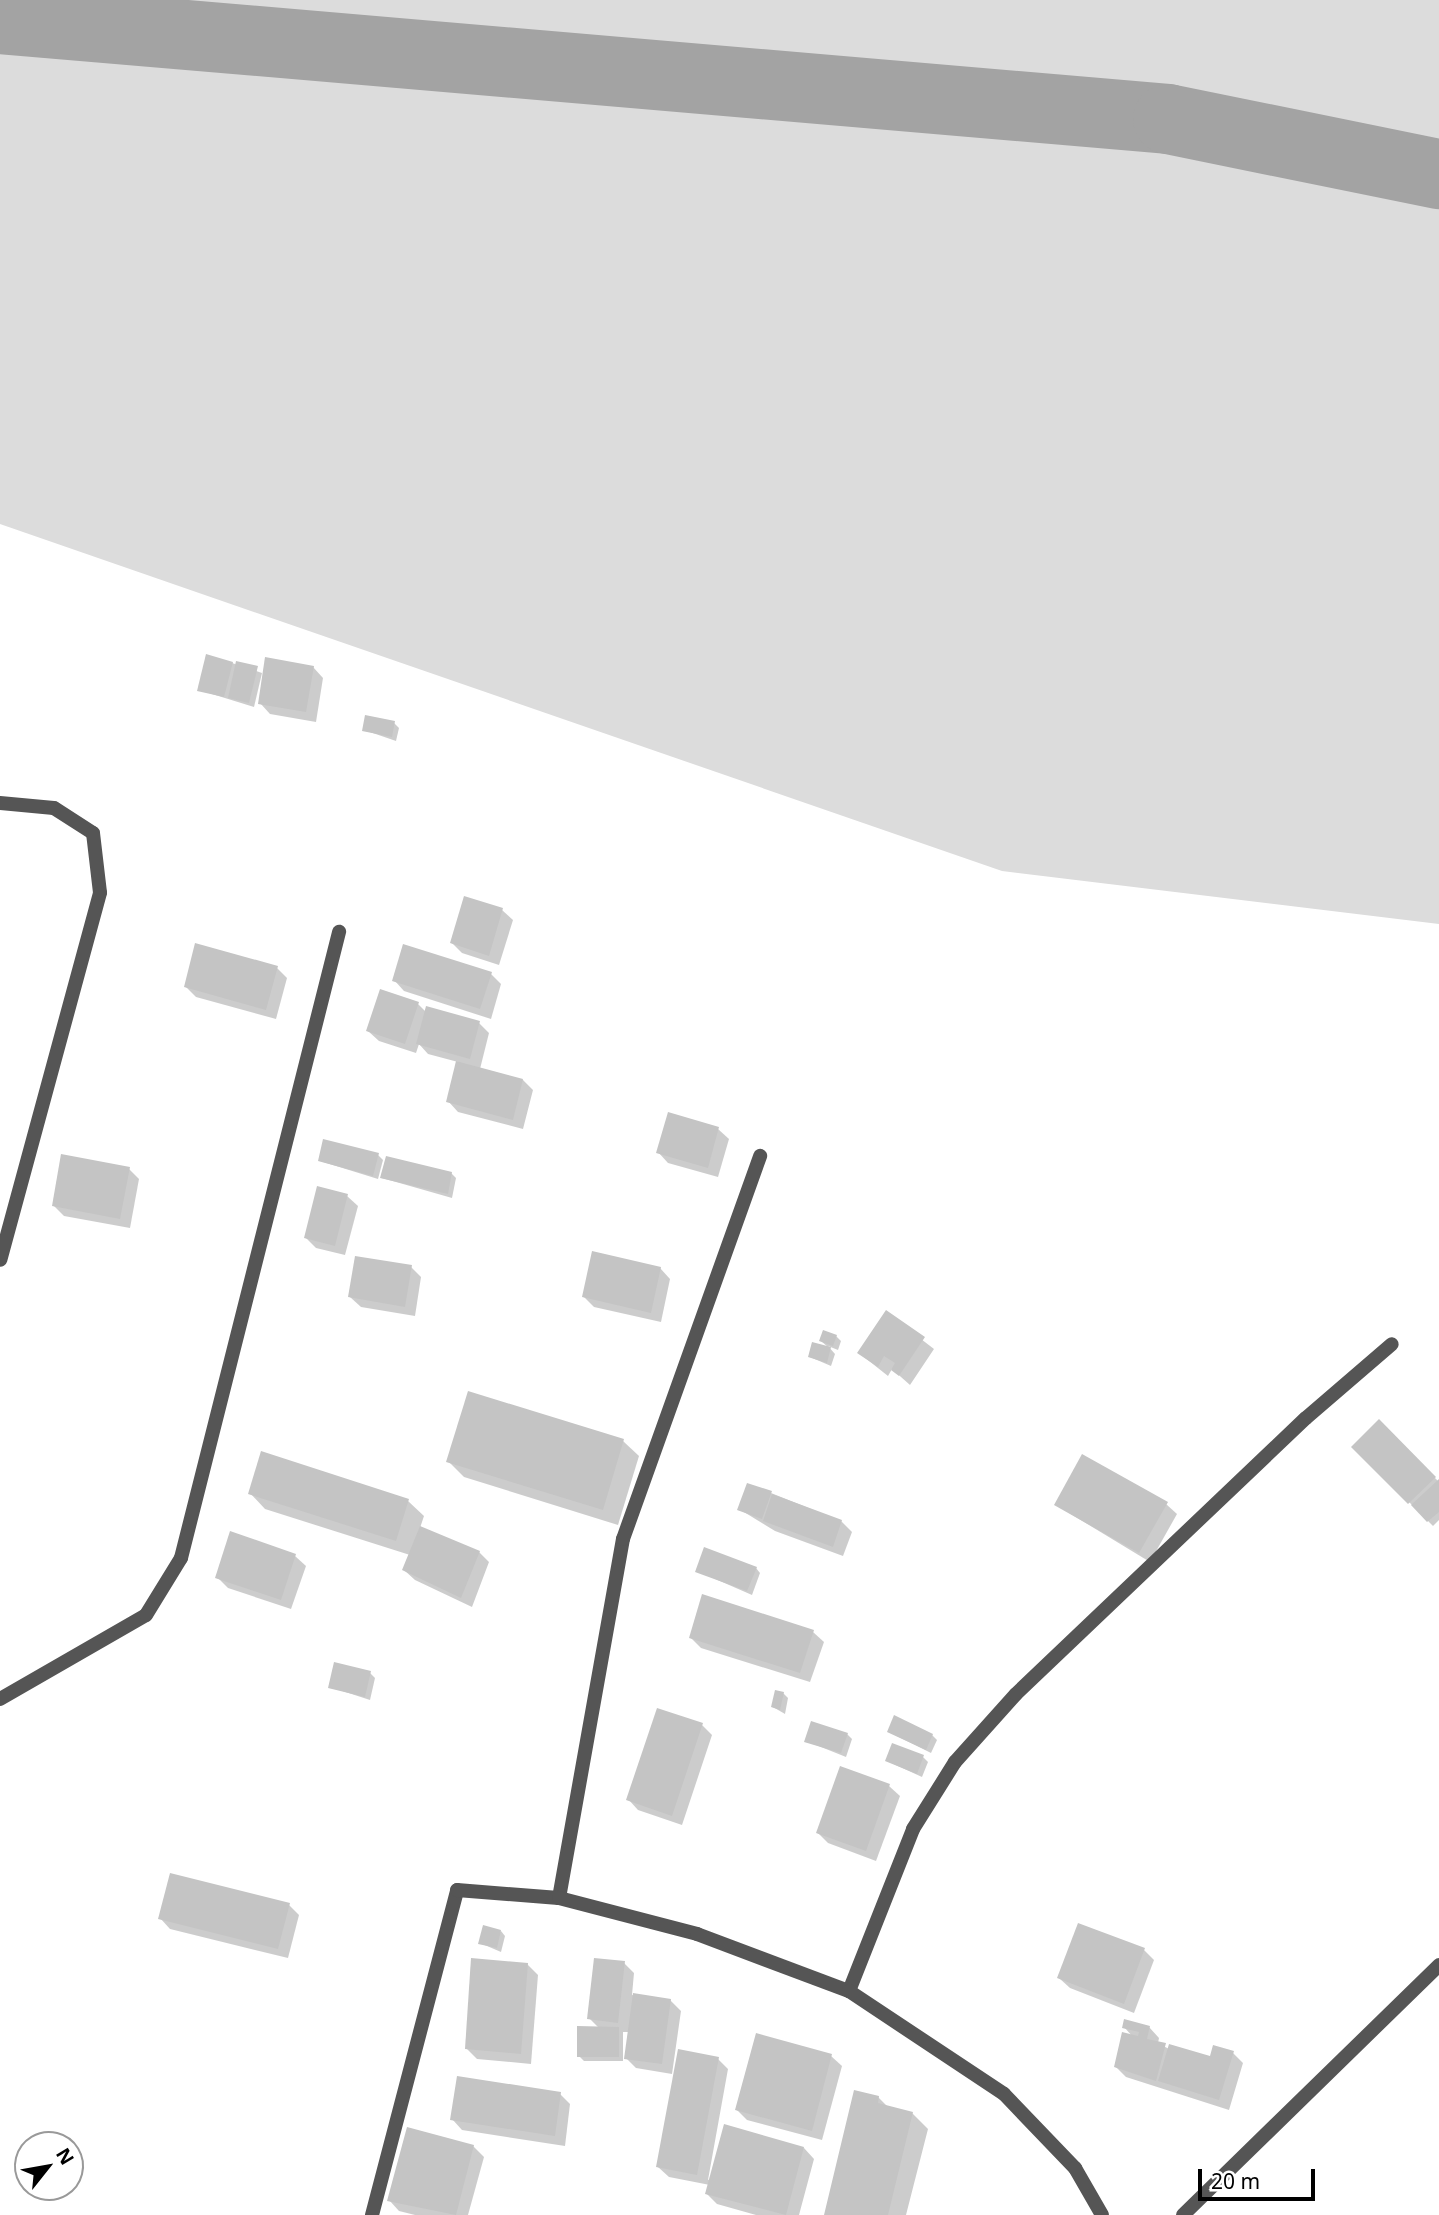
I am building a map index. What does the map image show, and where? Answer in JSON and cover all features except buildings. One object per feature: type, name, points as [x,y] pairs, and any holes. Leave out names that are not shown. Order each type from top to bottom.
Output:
[{"type":"street","points":[[0,803],[54,808],[93,833],[100,893],[0,1260]]},
{"type":"street","points":[[0,1699],[146,1615],[181,1558],[339,932]]},
{"type":"street","points":[[559,1898],[623,1539],[760,1156]]},
{"type":"street","points":[[849,1991],[913,1829],[955,1762],[1016,1693],[1306,1418],[1392,1344]]},
{"type":"street","points":[[372,2215],[457,1890],[559,1898],[697,1934],[849,1991],[1004,2094],[1075,2168],[1102,2215]]},
{"type":"street","points":[[1183,2215],[1439,1965]]},
{"type":"shaded area","points":[[0,0],[1439,0],[1439,924],[1002,871],[0,524]]},
{"type":"waterway","points":[[0,19],[1168,119],[1439,174]]}]
